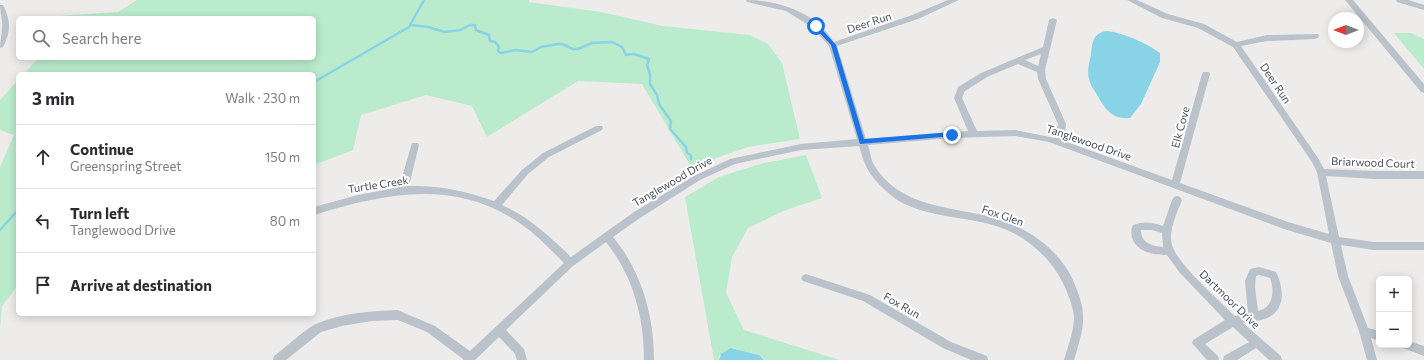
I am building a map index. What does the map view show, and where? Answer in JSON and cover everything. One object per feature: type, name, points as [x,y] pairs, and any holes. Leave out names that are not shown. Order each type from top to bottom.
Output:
[{"type":"street","points":[[750,0],[763,1],[788,9],[816,26],[833,45]]},
{"type":"street","name":"Deer Run","points":[[833,45],[909,20],[955,0]]},
{"type":"street","name":"Deer Run","points":[[1131,0],[1165,16],[1201,26],[1236,45],[1315,160],[1321,172],[1343,276],[1364,331],[1372,360]]},
{"type":"street","points":[[1349,0],[1424,90]]},
{"type":"street","points":[[1400,0],[1424,8]]},
{"type":"street","points":[[0,7],[5,17],[7,28],[0,45]]},
{"type":"street","points":[[1053,20],[1041,70],[1042,79],[1062,124],[1059,142]]},
{"type":"street","points":[[1236,45],[1267,38],[1315,36]]},
{"type":"street","name":"Fox Glen","points":[[833,45],[870,166],[878,179],[898,195],[928,209],[979,218],[1019,231],[1048,252],[1063,271],[1071,286],[1079,317],[1069,360]]},
{"type":"street","points":[[974,134],[958,98],[961,89],[984,75],[1045,49]]},
{"type":"street","points":[[1019,61],[1041,70]]},
{"type":"street","name":"Elk Cove","points":[[1175,185],[1206,74]]},
{"type":"street","points":[[496,205],[524,172],[546,154],[599,128]]},
{"type":"street","name":"Tanglewood Drive","points":[[470,359],[570,263],[637,215],[697,178],[733,161],[801,147],[974,134],[1015,133],[1059,142],[1287,226],[1336,240],[1374,246],[1424,246]]},
{"type":"street","points":[[403,190],[415,146]]},
{"type":"street","name":"Briarwood Court","points":[[1321,172],[1375,175],[1424,175]]},
{"type":"street","name":"Turtle Creek","points":[[316,210],[348,200],[403,190],[427,190],[466,196],[496,205],[536,231],[570,263]]},
{"type":"street","points":[[1167,231],[1153,226],[1142,225],[1136,228],[1138,240],[1150,250],[1169,251],[1167,231],[1177,200]]},
{"type":"street","points":[[607,236],[616,246],[632,277],[645,312],[649,335],[649,360]]},
{"type":"street","name":"Dartmoor Drive","points":[[1169,251],[1188,276],[1277,360]]},
{"type":"street","name":"Fox Run","points":[[806,278],[866,298],[947,344],[983,360]]},
{"type":"street","points":[[278,360],[318,328],[342,321],[372,316],[398,315],[432,329],[470,359]]},
{"type":"street","points":[[1214,360],[1197,343],[1235,321],[1254,317]]},
{"type":"street","points":[[499,330],[520,352],[522,360]]},
{"type":"street","points":[[1364,331],[1376,335]]},
{"type":"street","points":[[1228,360],[1257,342]]},
{"type":"street","points":[[1412,347],[1424,351]]},
{"type":"green space","points":[[137,0],[529,0],[529,2],[601,12],[663,26],[750,35],[768,44],[782,63],[800,139],[748,147],[713,159],[693,170],[642,84],[578,81],[487,137],[472,106],[426,95],[361,115],[353,150],[316,164],[316,72],[26,72],[36,60],[316,60],[316,16],[59,16],[118,12]]},
{"type":"green space","points":[[1394,33],[1411,33],[1424,39],[1424,69]]},
{"type":"green space","points":[[16,82],[16,288],[2,306],[0,330],[0,167],[14,135],[0,130],[0,100]]},
{"type":"green space","points":[[806,155],[822,198],[783,211],[748,228],[732,257],[726,293],[744,330],[840,360],[764,360],[758,355],[734,348],[719,356],[719,360],[714,360],[685,197],[719,177],[760,164]]},
{"type":"water","points":[[1108,31],[1135,39],[1160,53],[1160,62],[1141,104],[1130,118],[1118,117],[1109,112],[1089,81],[1088,70],[1094,39],[1099,33]]},
{"type":"water","points":[[731,348],[759,355],[764,360],[719,360],[721,354]]},
{"type":"waterway","points":[[316,81],[409,27],[424,0]]},
{"type":"waterway","points":[[411,25],[428,27],[445,32],[460,30],[470,25],[475,25],[476,30],[489,35],[490,41],[495,42],[499,47],[498,51],[501,53],[516,50],[532,52],[541,47],[558,44],[562,44],[573,49],[578,49],[592,43],[612,42],[622,47],[626,55],[634,54],[649,59],[647,65],[650,74],[650,84],[657,95],[659,104],[671,121],[670,129],[686,147],[687,153],[691,155],[691,159]]},
{"type":"waterway","points":[[0,230],[16,212]]},
{"type":"route","points":[[816,26],[833,45],[862,142],[952,135]]}]
